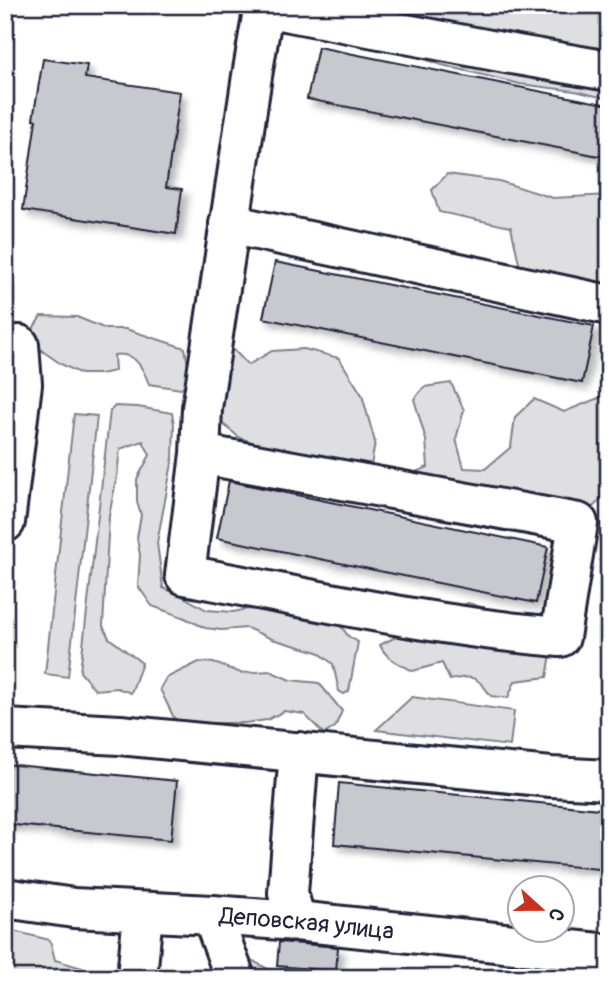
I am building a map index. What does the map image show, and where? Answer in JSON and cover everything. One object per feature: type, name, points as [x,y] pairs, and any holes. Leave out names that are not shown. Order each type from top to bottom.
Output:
[{"type":"street","points":[[200,454],[578,523],[560,637],[518,634],[370,610],[185,575],[200,454],[202,408],[264,6],[609,71]]},
{"type":"street","points":[[229,224],[609,305]]},
{"type":"street","points":[[5,522],[22,384],[19,345]]},
{"type":"street","points":[[5,729],[120,735],[551,777],[609,780]]},
{"type":"street","points":[[296,921],[288,893],[299,752]]},
{"type":"street","name":"Деповская улица","points":[[5,898],[74,908],[296,921],[609,954]]},
{"type":"street","points":[[137,978],[143,912]]},
{"type":"street","points":[[212,915],[235,978]]},
{"type":"shaded area","points":[[377,5],[609,5],[609,99],[575,91],[520,84],[442,65],[387,47],[373,14]]},
{"type":"shaded area","points":[[447,174],[499,181],[553,198],[609,195],[609,297],[514,303],[519,263],[511,227],[439,212],[432,190]]},
{"type":"shaded area","points":[[41,316],[77,317],[106,329],[126,329],[185,348],[190,377],[181,389],[149,384],[137,362],[121,355],[114,355],[115,371],[81,374],[41,350],[31,332]]},
{"type":"shaded area","points":[[304,349],[339,358],[362,395],[375,442],[370,472],[298,451],[275,450],[240,438],[223,424],[217,415],[221,350],[234,350],[248,365],[272,351]]},
{"type":"shaded area","points":[[609,381],[609,496],[605,495],[577,517],[406,476],[428,467],[426,440],[414,399],[424,387],[451,383],[464,410],[456,439],[464,468],[485,469],[511,447],[515,417],[534,399],[564,412],[606,395]]},
{"type":"shaded area","points":[[115,406],[172,413],[173,458],[157,543],[163,588],[207,610],[233,612],[248,609],[337,620],[348,636],[358,642],[349,691],[344,694],[339,691],[333,664],[318,652],[272,639],[247,628],[205,628],[152,606],[138,586],[140,555],[137,538],[141,515],[137,502],[137,479],[150,455],[143,441],[120,449],[109,516],[103,626],[109,638],[142,663],[131,693],[117,688],[95,690],[80,672],[110,411]]},
{"type":"shaded area","points":[[74,414],[97,416],[68,677],[45,674]]},
{"type":"shaded area","points":[[609,570],[609,654],[599,647],[600,595]]},
{"type":"shaded area","points":[[468,603],[494,611],[551,654],[547,677],[515,681],[508,698],[491,696],[482,684],[474,679],[450,680],[442,663],[413,671],[390,658],[380,645],[448,610]]},
{"type":"shaded area","points":[[199,662],[214,663],[241,673],[270,671],[290,680],[319,683],[342,711],[335,727],[324,734],[304,714],[284,711],[267,720],[245,723],[182,723],[174,718],[160,689],[166,678]]},
{"type":"shaded area","points":[[412,697],[514,711],[510,746],[376,730]]},
{"type":"shaded area","points":[[5,929],[50,940],[55,960],[116,978],[5,978]]},
{"type":"shaded area","points":[[242,955],[279,975],[315,978],[241,978]]},
{"type":"shaded area","points":[[404,972],[464,978],[396,978]]},
{"type":"building","points":[[318,47],[609,105],[609,158],[307,99]]},
{"type":"building","points":[[43,59],[87,65],[85,78],[180,92],[166,187],[182,189],[176,234],[23,210]]},
{"type":"building","points":[[275,262],[594,326],[582,383],[263,318]]},
{"type":"building","points":[[229,481],[548,547],[536,603],[217,538]]},
{"type":"building","points":[[5,764],[177,781],[171,840],[5,824]]},
{"type":"building","points":[[339,783],[609,810],[609,870],[334,844]]},
{"type":"building","points":[[279,942],[338,947],[336,971],[277,966]]}]
